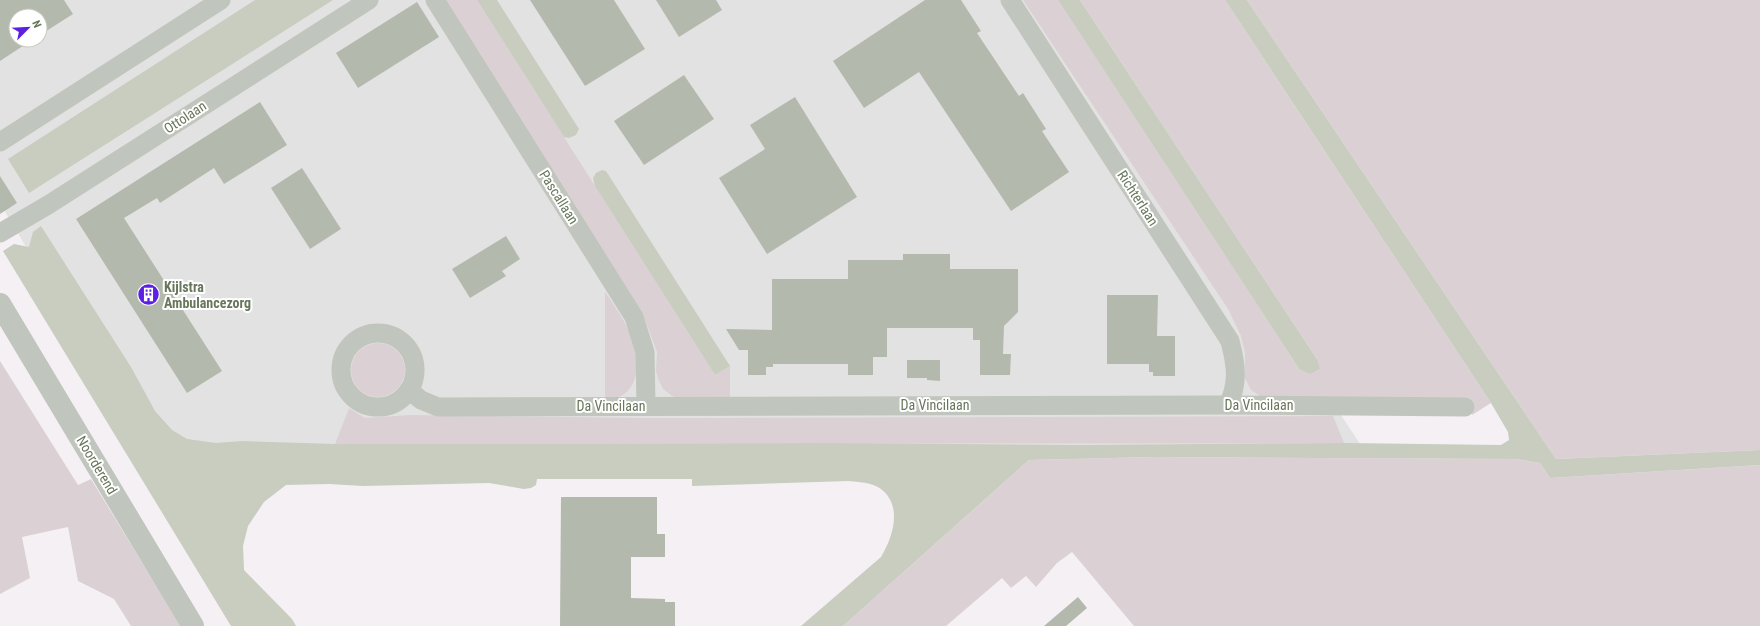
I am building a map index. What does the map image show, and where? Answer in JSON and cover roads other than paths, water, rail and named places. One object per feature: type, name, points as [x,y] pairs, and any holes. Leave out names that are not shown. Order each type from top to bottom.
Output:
[{"type":"street","points":[[0,142],[221,0]]},
{"type":"street","name":"Ottolaan","points":[[0,233],[55,200],[369,0]]},
{"type":"street","name":"Pascallaan","points":[[435,0],[634,316],[645,352],[646,406]]},
{"type":"street","name":"Richterlaan","points":[[1010,0],[1230,341],[1236,363],[1236,380],[1228,405]]},
{"type":"street","name":"Noorderend","points":[[0,304],[194,626]]},
{"type":"street","name":"Da Vincilaan","points":[[409,390],[421,400],[438,407],[1228,405],[1465,406]]},
{"type":"place","name":"Kijlstra Ambulancezorg","points":[[149,295]]}]
